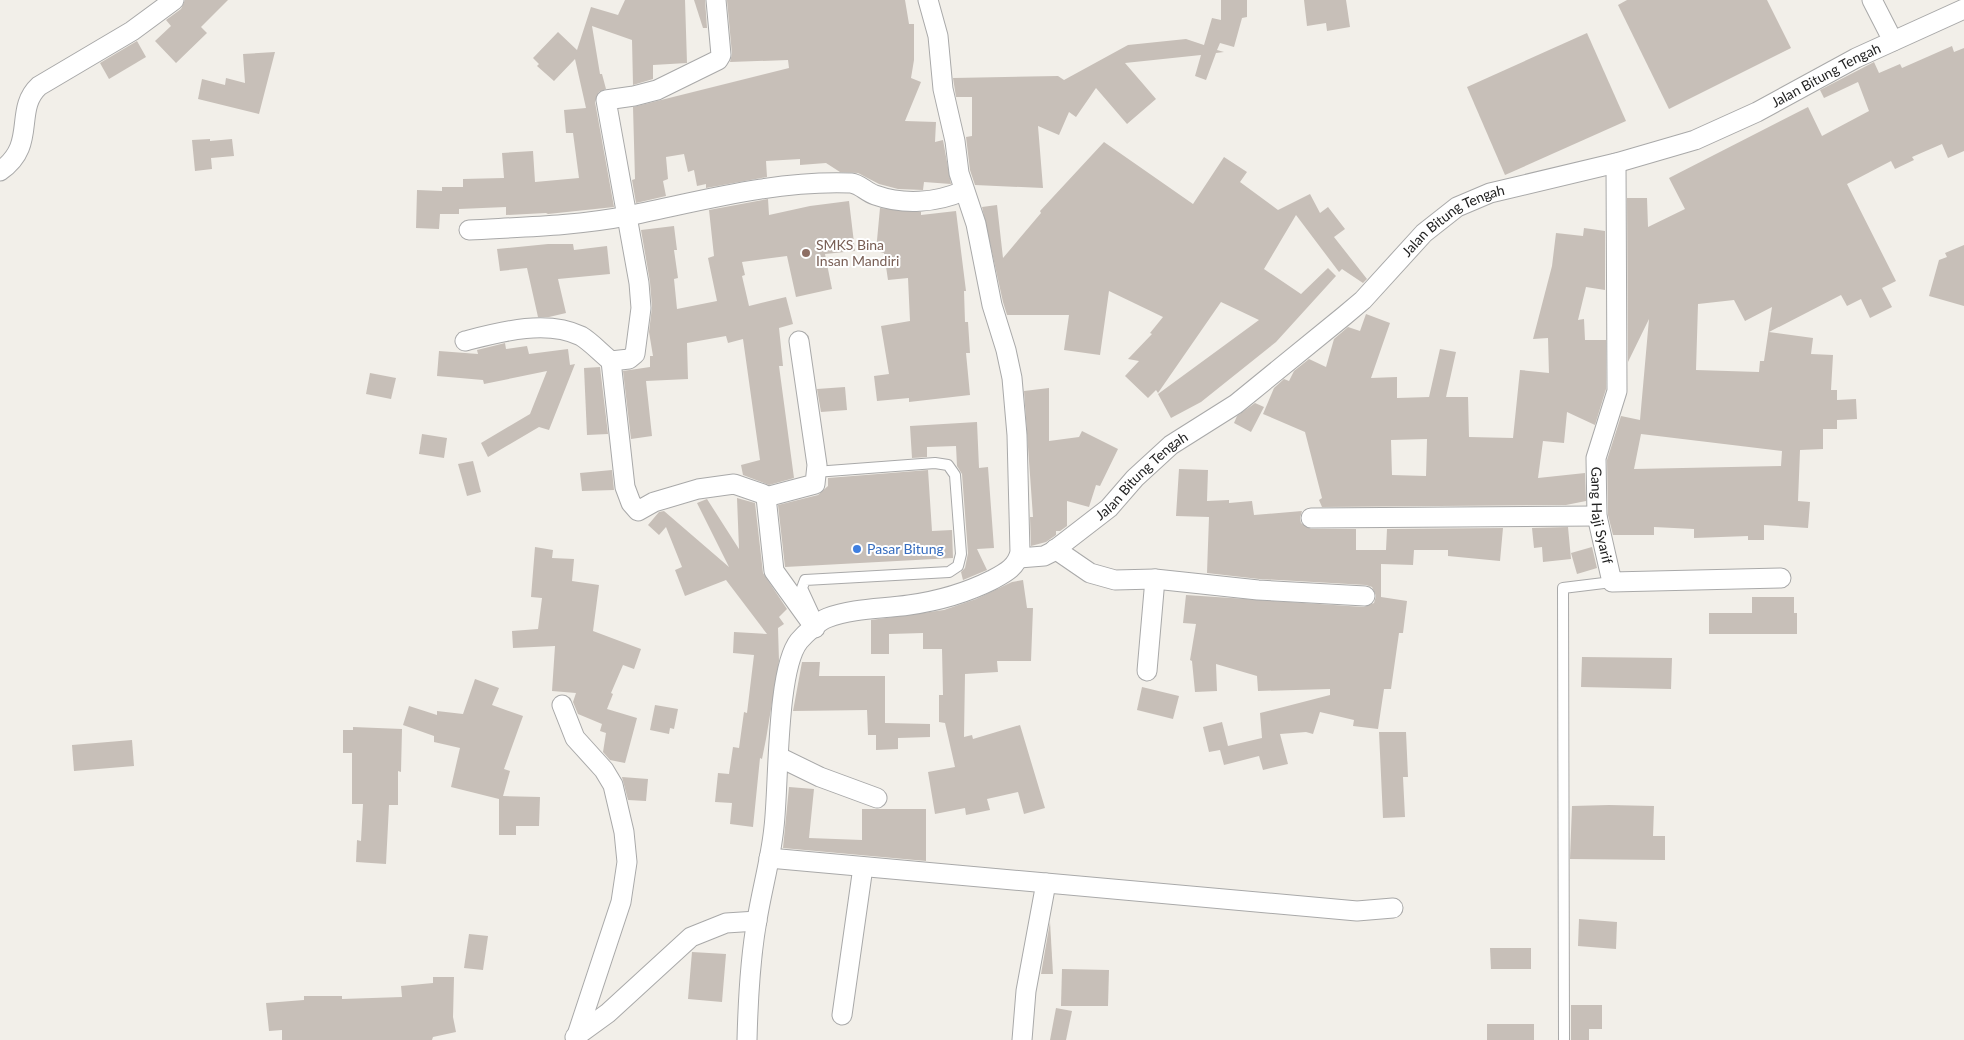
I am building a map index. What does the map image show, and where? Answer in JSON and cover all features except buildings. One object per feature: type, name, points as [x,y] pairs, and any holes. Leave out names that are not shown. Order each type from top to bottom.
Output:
[{"type":"street","points":[[0,172],[13,161],[22,144],[26,107],[32,92],[147,21],[174,0]]},
{"type":"street","points":[[611,361],[629,359],[637,349],[641,308],[606,100],[657,90],[718,60],[722,56],[716,0]]},
{"type":"street","points":[[746,1040],[749,991],[757,921],[774,828],[788,663],[797,643],[816,625],[847,612],[908,606],[957,595],[1003,574],[1019,558],[1021,545],[1020,482],[1012,378],[1006,350],[992,305],[976,224],[963,191],[954,134],[943,89],[938,36],[928,0]]},
{"type":"street","points":[[1872,0],[1893,41]]},
{"type":"street","name":"Jalan Bitung Tengah","points":[[1019,558],[1044,556],[1055,550],[1109,508],[1135,478],[1171,445],[1236,404],[1363,300],[1424,232],[1457,207],[1490,193],[1616,163],[1680,145],[1757,112],[1819,76],[1964,10]]},
{"type":"street","name":"Gang Haji Syarif","points":[[1616,163],[1617,391],[1596,458],[1597,516],[1612,582],[1781,578]]},
{"type":"street","points":[[469,230],[627,216],[756,189],[803,184],[854,183],[875,194],[917,201],[938,200],[963,191]]},
{"type":"street","points":[[465,341],[511,331],[558,329],[583,337],[611,361],[625,487],[631,503],[638,511],[654,502],[684,492],[734,484],[763,494],[766,497],[774,571],[816,625]]},
{"type":"street","points":[[766,497],[815,484],[815,472],[818,465],[799,341]]},
{"type":"street","points":[[1311,518],[1597,516]]},
{"type":"street","points":[[1055,550],[1084,569],[1101,577],[1116,580],[1155,579],[1250,589],[1365,596]]},
{"type":"street","points":[[1147,671],[1155,579]]},
{"type":"street","points":[[562,705],[575,738],[604,770],[613,785],[624,832],[627,862],[621,902],[574,1038]]},
{"type":"street","points":[[779,757],[820,776],[877,798]]},
{"type":"street","points":[[769,858],[1357,911],[1393,908]]},
{"type":"street","points":[[842,1015],[864,866]]},
{"type":"street","points":[[1022,1040],[1026,990],[1046,883]]},
{"type":"street","points":[[574,1038],[608,1013],[690,937],[726,923],[757,921]]},
{"type":"lane","points":[[815,472],[935,463],[948,465],[955,475],[961,554],[958,566],[949,572],[805,580],[802,583],[804,594],[816,625]]},
{"type":"lane","points":[[1564,1040],[1562,588],[1612,582]]},
{"type":"place","name":"SMKS Bina Insan Mandiri","points":[[806,253]]},
{"type":"place","name":"Pasar Bitung","points":[[857,549]]}]
